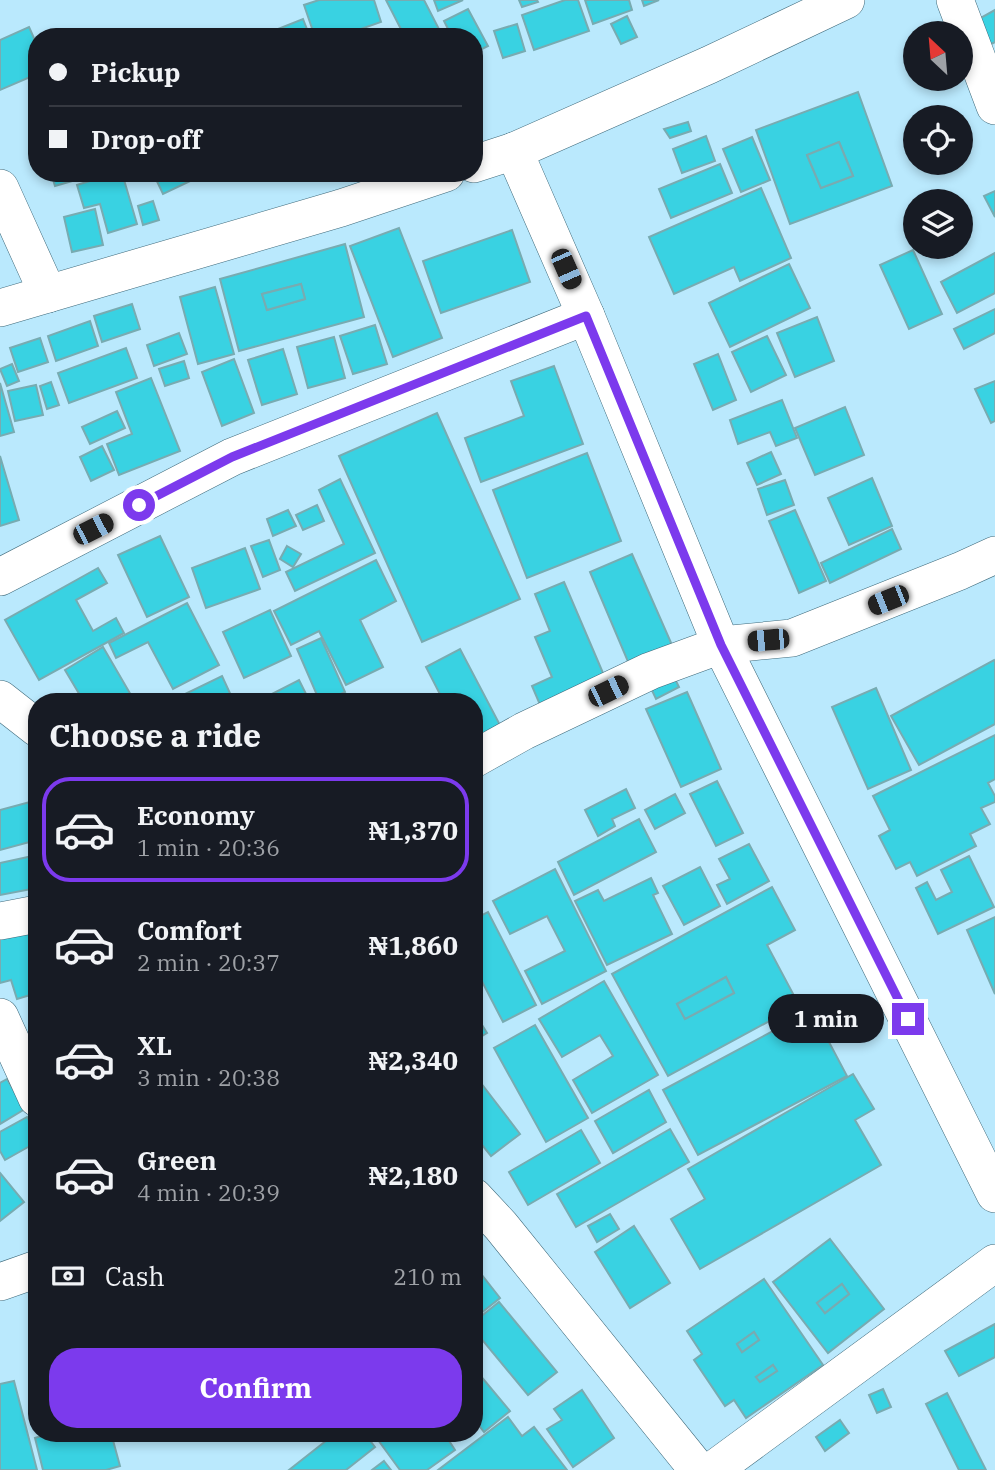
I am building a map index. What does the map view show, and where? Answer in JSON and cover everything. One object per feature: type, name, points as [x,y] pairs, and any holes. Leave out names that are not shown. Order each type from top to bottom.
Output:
[{"type":"street","points":[[483,161],[514,151],[709,65],[846,0]]},
{"type":"street","points":[[955,0],[995,106]]},
{"type":"street","points":[[514,151],[586,316],[721,645],[995,1194]]},
{"type":"street","points":[[0,308],[341,208],[419,182]]},
{"type":"street","points":[[0,188],[48,294]]},
{"type":"street","points":[[0,577],[232,457],[586,316]]},
{"type":"street","points":[[483,754],[524,731],[650,671],[721,645],[792,638],[995,555]]},
{"type":"street","points":[[0,699],[28,721]]},
{"type":"street","points":[[0,921],[28,916]]},
{"type":"street","points":[[0,1017],[28,1078]]},
{"type":"street","points":[[483,1207],[698,1470]]},
{"type":"street","points":[[713,1470],[995,1263]]},
{"type":"street","points":[[0,1282],[28,1272]]},
{"type":"building","points":[[319,0],[374,0],[381,22],[364,28],[312,28],[304,5]]},
{"type":"building","points":[[386,0],[424,0],[438,28],[400,28]]},
{"type":"building","points":[[434,0],[463,0],[438,11]]},
{"type":"building","points":[[519,0],[537,0],[538,2],[522,7]]},
{"type":"building","points":[[565,0],[578,0],[589,31],[534,50],[522,15]]},
{"type":"building","points":[[585,0],[629,0],[632,10],[593,24]]},
{"type":"building","points":[[642,0],[659,0],[644,6]]},
{"type":"building","points":[[468,9],[478,28],[448,28],[444,21]]},
{"type":"building","points":[[995,10],[995,42],[982,49],[973,30],[973,22]]},
{"type":"building","points":[[627,16],[637,37],[621,44],[611,24]]},
{"type":"building","points":[[303,19],[306,28],[280,28]]},
{"type":"building","points":[[517,24],[525,51],[503,58],[494,31]]},
{"type":"building","points":[[29,28],[28,78],[0,90],[0,40]]},
{"type":"building","points":[[858,92],[892,186],[790,224],[756,130]],"holes":[[[839,142],[853,176],[821,188],[807,155]]]},
{"type":"building","points":[[688,122],[691,131],[670,138],[664,129]]},
{"type":"building","points":[[706,136],[715,161],[682,173],[673,149]]},
{"type":"building","points":[[752,137],[770,180],[741,192],[723,149]]},
{"type":"building","points":[[839,142],[853,176],[821,188],[807,155]]},
{"type":"building","points":[[720,164],[732,193],[671,218],[659,189]]},
{"type":"building","points":[[86,182],[125,182],[137,224],[108,233],[100,204],[84,208],[77,185]]},
{"type":"building","points":[[157,182],[188,182],[163,194]]},
{"type":"building","points":[[761,188],[791,258],[740,281],[734,267],[674,294],[649,237]]},
{"type":"building","points":[[995,191],[995,217],[984,196]]},
{"type":"building","points":[[153,201],[159,220],[143,225],[138,206]]},
{"type":"building","points":[[95,209],[103,245],[72,252],[64,217]]},
{"type":"building","points":[[399,228],[442,338],[393,357],[350,246]]},
{"type":"building","points":[[512,230],[530,282],[441,313],[423,261]]},
{"type":"building","points":[[345,244],[364,317],[239,351],[220,279]],"holes":[[[301,284],[305,299],[267,310],[262,294]]]},
{"type":"building","points":[[995,253],[995,293],[957,313],[941,282]]},
{"type":"building","points":[[903,255],[903,259],[917,259],[942,314],[909,329],[880,265]]},
{"type":"building","points":[[789,264],[810,308],[730,347],[709,303]]},
{"type":"building","points":[[301,284],[305,299],[267,310],[262,294]]},
{"type":"building","points":[[215,287],[234,354],[198,364],[180,297]]},
{"type":"building","points":[[132,304],[140,329],[102,342],[94,316]]},
{"type":"building","points":[[995,309],[995,333],[964,349],[954,329]]},
{"type":"building","points":[[817,317],[834,361],[795,377],[777,333]]},
{"type":"building","points":[[90,321],[98,346],[56,361],[48,336]]},
{"type":"building","points":[[375,325],[387,364],[353,374],[340,336]]},
{"type":"building","points":[[179,333],[187,354],[154,366],[147,345]]},
{"type":"building","points":[[767,336],[786,375],[751,392],[732,352]]},
{"type":"building","points":[[334,337],[345,378],[308,388],[297,347]]},
{"type":"building","points":[[40,338],[48,362],[18,372],[10,348]]},
{"type":"building","points":[[126,348],[137,378],[69,403],[58,373]]},
{"type":"building","points":[[283,349],[297,394],[262,405],[248,360]]},
{"type":"building","points":[[718,354],[736,400],[713,410],[694,364]]},
{"type":"building","points":[[234,359],[254,413],[222,426],[202,372]]},
{"type":"building","points":[[184,361],[189,378],[165,386],[159,369]]},
{"type":"building","points":[[12,364],[19,381],[7,386],[0,369]]},
{"type":"building","points":[[554,366],[583,444],[481,482],[465,438],[524,416],[511,381]]},
{"type":"building","points":[[151,378],[180,451],[119,475],[107,444],[132,434],[116,392]]},
{"type":"building","points":[[995,381],[995,421],[991,423],[975,389]]},
{"type":"building","points":[[51,382],[59,405],[47,409],[40,386]]},
{"type":"building","points":[[0,383],[14,432],[0,436]]},
{"type":"building","points":[[36,385],[43,415],[15,421],[8,391]]},
{"type":"building","points":[[782,400],[797,438],[776,446],[770,432],[738,444],[730,420]]},
{"type":"building","points":[[845,407],[864,455],[815,475],[795,428]]},
{"type":"building","points":[[117,411],[125,428],[90,444],[82,427]]},
{"type":"building","points":[[437,413],[520,599],[422,642],[339,456]]},
{"type":"building","points":[[102,446],[114,470],[91,481],[80,457]]},
{"type":"building","points":[[771,452],[781,474],[757,485],[747,463]]},
{"type":"building","points":[[587,453],[621,541],[527,578],[493,490]]},
{"type":"building","points":[[0,456],[19,520],[0,526]]},
{"type":"building","points":[[872,478],[892,526],[849,545],[828,498]]},
{"type":"building","points":[[340,479],[375,553],[295,591],[286,572],[344,544],[319,490]]},
{"type":"building","points":[[785,480],[794,505],[767,515],[758,489]]},
{"type":"building","points":[[317,505],[324,521],[303,530],[296,515]]},
{"type":"building","points":[[288,510],[296,526],[273,536],[267,519]]},
{"type":"building","points":[[795,510],[826,581],[799,593],[769,521]]},
{"type":"building","points":[[892,529],[901,549],[830,583],[821,563]]},
{"type":"building","points":[[160,536],[189,597],[147,617],[118,555]]},
{"type":"building","points":[[269,540],[280,570],[263,577],[251,546]]},
{"type":"building","points":[[287,546],[301,554],[293,567],[280,559]]},
{"type":"building","points":[[245,548],[260,589],[206,608],[192,568]]},
{"type":"building","points":[[632,554],[672,645],[629,664],[590,572]]},
{"type":"building","points":[[376,560],[396,601],[360,620],[383,667],[346,685],[319,631],[291,645],[274,611]]},
{"type":"building","points":[[98,568],[107,583],[76,600],[93,631],[116,618],[124,633],[39,680],[5,620]]},
{"type":"building","points":[[564,582],[606,680],[541,707],[532,686],[552,677],[535,637],[550,631],[535,594]]},
{"type":"building","points":[[187,603],[219,665],[173,689],[148,642],[116,658],[109,643]]},
{"type":"building","points":[[270,610],[291,656],[244,678],[223,632]]},
{"type":"building","points":[[321,638],[345,692],[316,693],[297,649]]},
{"type":"building","points":[[103,647],[130,693],[79,693],[65,670]]},
{"type":"building","points":[[460,649],[501,727],[483,736],[483,693],[439,693],[426,667]]},
{"type":"building","points":[[994,660],[995,724],[919,765],[891,716]]},
{"type":"building","points":[[672,673],[679,687],[656,699],[649,684]]},
{"type":"building","points":[[222,676],[230,693],[187,693]]},
{"type":"building","points":[[299,680],[306,693],[274,693]]},
{"type":"building","points":[[876,688],[911,770],[868,789],[832,707]]},
{"type":"building","points":[[687,692],[721,769],[681,787],[646,709]]},
{"type":"building","points":[[995,735],[995,779],[988,783],[995,802],[981,808],[990,824],[970,834],[976,846],[917,876],[910,862],[896,869],[879,836],[890,830],[873,796]]},
{"type":"building","points":[[717,781],[743,833],[716,846],[690,794]]},
{"type":"building","points":[[626,789],[635,808],[612,819],[615,826],[598,836],[585,810]]},
{"type":"building","points":[[675,794],[685,813],[655,829],[645,810]]},
{"type":"building","points":[[28,803],[28,842],[0,850],[0,810]]},
{"type":"building","points":[[639,819],[656,852],[574,895],[558,862]]},
{"type":"building","points":[[749,844],[769,881],[727,904],[717,885],[730,879],[719,859]]},
{"type":"building","points":[[969,856],[994,907],[938,934],[916,888],[927,882],[936,900],[952,892],[941,870]]},
{"type":"building","points":[[28,857],[28,890],[0,895],[0,863]]},
{"type":"building","points":[[700,867],[720,906],[684,925],[663,886]]},
{"type":"building","points":[[555,869],[606,971],[542,1004],[525,971],[565,951],[547,916],[510,934],[493,901]]},
{"type":"building","points":[[651,878],[658,893],[653,895],[672,934],[607,965],[575,901],[598,890],[604,901]]},
{"type":"building","points":[[772,887],[795,930],[767,945],[799,1005],[668,1076],[612,974]],"holes":[[[726,977],[734,993],[685,1019],[677,1004]]]},
{"type":"building","points":[[488,912],[536,1005],[503,1022],[483,983],[483,914]]},
{"type":"building","points":[[995,917],[995,994],[967,930]]},
{"type":"building","points":[[28,929],[28,996],[17,999],[11,980],[0,983],[0,937]]},
{"type":"building","points":[[726,977],[734,993],[685,1019],[677,1004]]},
{"type":"building","points":[[604,981],[658,1075],[592,1113],[573,1080],[613,1056],[600,1035],[562,1057],[539,1019]]},
{"type":"building","points":[[812,1010],[847,1076],[698,1155],[663,1090]]},
{"type":"building","points":[[535,1025],[588,1118],[546,1142],[494,1048]]},
{"type":"building","points":[[853,1074],[874,1109],[855,1120],[881,1165],[700,1269],[671,1219],[705,1199],[688,1169]]},
{"type":"building","points":[[7,1079],[25,1109],[0,1124],[0,1083]]},
{"type":"building","points":[[483,1086],[520,1134],[491,1156],[483,1146]]},
{"type":"building","points":[[649,1090],[666,1122],[613,1153],[595,1121]]},
{"type":"building","points":[[27,1117],[28,1147],[5,1160],[0,1151],[0,1132]]},
{"type":"building","points":[[670,1129],[689,1162],[576,1227],[557,1194]]},
{"type":"building","points":[[581,1130],[600,1163],[528,1205],[509,1172]]},
{"type":"building","points":[[0,1173],[24,1202],[0,1221]]},
{"type":"building","points":[[610,1214],[619,1229],[597,1242],[588,1226]]},
{"type":"building","points":[[634,1226],[670,1283],[630,1308],[595,1252]]},
{"type":"building","points":[[830,1239],[884,1309],[828,1353],[773,1282]],"holes":[[[842,1284],[849,1294],[825,1313],[817,1303]]]},
{"type":"building","points":[[483,1276],[500,1298],[483,1312]]},
{"type":"building","points":[[764,1279],[823,1365],[746,1418],[734,1400],[725,1406],[694,1360],[702,1354],[687,1331]],"holes":[[[754,1332],[759,1340],[742,1352],[737,1344]],[[773,1365],[777,1371],[760,1382],[756,1377]]]},
{"type":"building","points":[[842,1284],[849,1294],[825,1313],[817,1303]]},
{"type":"building","points":[[499,1302],[557,1372],[528,1395],[483,1341],[483,1315]]},
{"type":"building","points":[[995,1324],[995,1357],[959,1376],[945,1351]]},
{"type":"building","points":[[754,1332],[759,1340],[742,1352],[737,1344]]},
{"type":"building","points":[[773,1365],[777,1371],[760,1382],[756,1377]]},
{"type":"building","points":[[483,1379],[510,1411],[483,1431]]},
{"type":"building","points":[[14,1381],[37,1470],[0,1470],[0,1384]]},
{"type":"building","points":[[883,1389],[891,1407],[877,1413],[869,1395]]},
{"type":"building","points":[[582,1390],[614,1438],[573,1467],[547,1429],[562,1420],[554,1409]]},
{"type":"building","points":[[947,1393],[986,1470],[959,1470],[926,1404]]},
{"type":"building","points":[[508,1417],[522,1436],[534,1427],[567,1470],[438,1470],[475,1442],[483,1442],[483,1436]]},
{"type":"building","points":[[840,1420],[849,1433],[825,1451],[816,1437]]},
{"type":"building","points":[[36,1442],[113,1442],[120,1466],[106,1470],[43,1470]]},
{"type":"building","points":[[325,1442],[371,1442],[375,1447],[346,1470],[289,1470]]},
{"type":"building","points":[[380,1442],[450,1442],[455,1450],[427,1470],[400,1470]]},
{"type":"building","points":[[384,1461],[391,1470],[372,1470]]},
{"type":"route","points":[[139,505],[232,457],[586,316],[721,645],[908,1019]]}]
